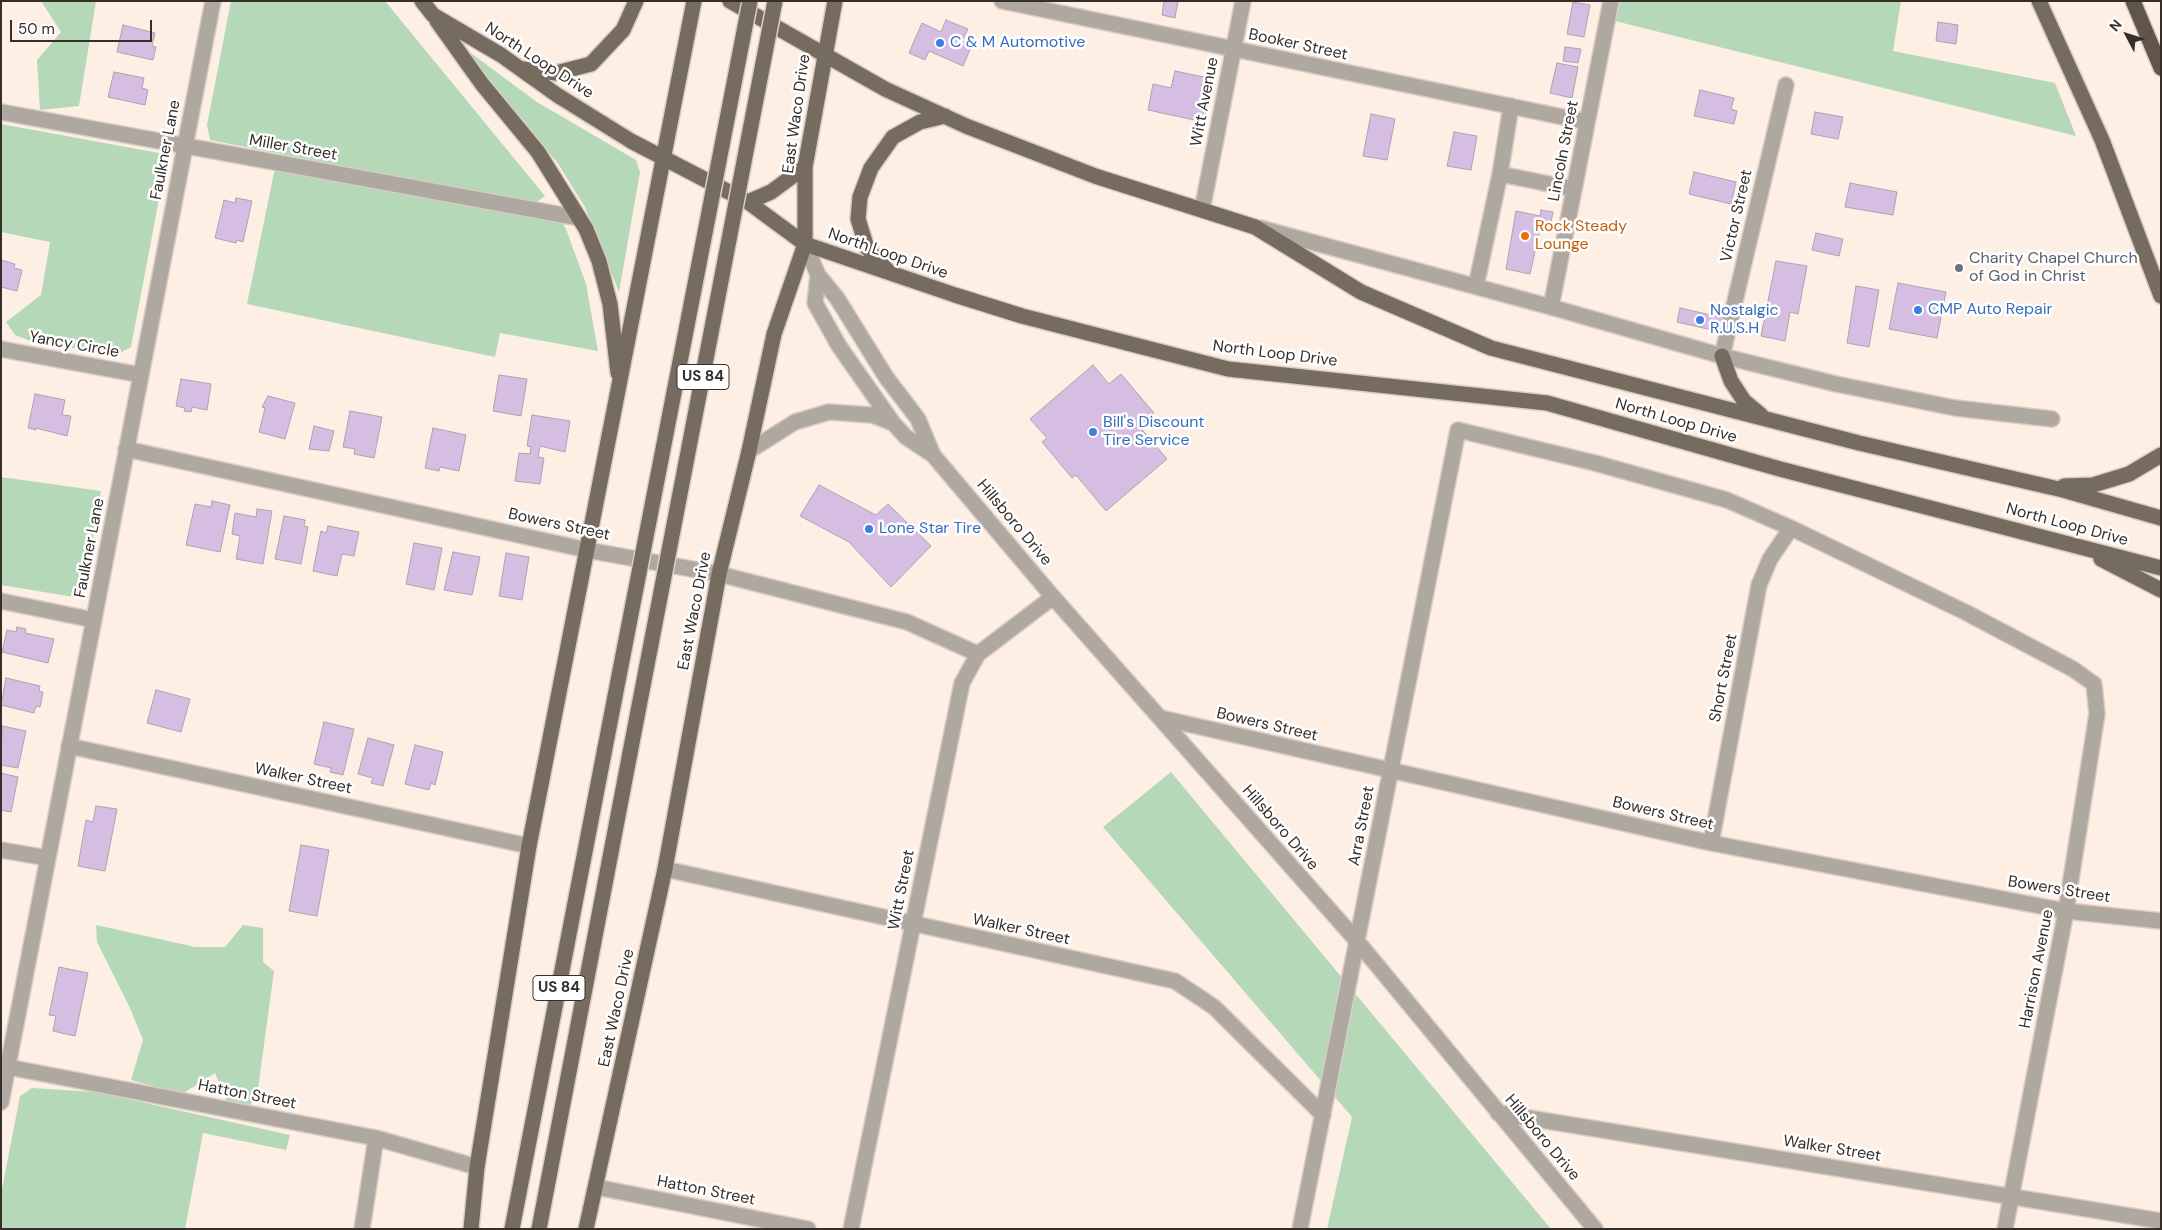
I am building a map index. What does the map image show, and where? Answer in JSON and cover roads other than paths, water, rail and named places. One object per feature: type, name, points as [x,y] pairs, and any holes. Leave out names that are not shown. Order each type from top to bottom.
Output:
[{"type":"highway","points":[[2133,1],[2161,68]]},
{"type":"main road","name":"North Loop Drive","points":[[422,1],[433,15],[631,141],[748,202],[805,244],[891,274],[1022,316],[1228,369],[1547,402],[1780,469],[2161,568]]},
{"type":"main road","points":[[519,69],[556,73],[592,64],[623,30],[636,1]]},
{"type":"main road","points":[[471,1229],[477,1167],[529,846],[586,550],[620,388],[694,1]]},
{"type":"main road","name":"North Loop Drive","points":[[730,1],[885,89],[945,116],[1078,170],[1255,227],[1361,292],[1491,348],[1766,419],[2050,487],[2161,518]]},
{"type":"main road","name":"US 84","points":[[512,1229],[750,1]]},
{"type":"main road","name":"US 84","points":[[539,1229],[776,1]]},
{"type":"main road","name":"East Waco Drive","points":[[586,1229],[664,869],[719,574],[749,451],[774,334],[805,244],[805,167],[835,1]]},
{"type":"main road","points":[[2039,1],[2102,140],[2161,296]]},
{"type":"main road","points":[[433,15],[482,84],[538,152],[579,218],[598,261],[610,304],[620,388]]},
{"type":"main road","points":[[891,274],[867,248],[858,219],[860,197],[871,168],[893,137],[920,122],[945,116]]},
{"type":"main road","points":[[748,202],[771,192],[805,167]]},
{"type":"main road","points":[[1722,356],[1731,381],[1744,401],[1766,419]]},
{"type":"main road","points":[[2050,487],[2102,482],[2129,474],[2161,455]]},
{"type":"main road","points":[[2075,546],[2161,590]]},
{"type":"street","name":"Faulkner Lane","points":[[1,1102],[212,1]]},
{"type":"street","name":"Booker Street","points":[[1002,1],[1587,122]]},
{"type":"street","name":"Witt Avenue","points":[[1202,210],[1243,1]]},
{"type":"street","name":"Lincoln Street","points":[[1551,307],[1612,1]]},
{"type":"street","name":"Victor Street","points":[[1722,356],[1786,84]]},
{"type":"street","points":[[1476,286],[1500,174],[1510,106]]},
{"type":"street","name":"Miller Street","points":[[1,112],[579,218]]},
{"type":"street","points":[[1500,174],[1574,189]]},
{"type":"street","name":"North Loop Drive","points":[[1255,227],[1476,286],[1722,356],[1836,384],[1954,408],[2052,419]]},
{"type":"street","name":"Hillsboro Drive","points":[[805,244],[818,275],[837,298],[886,377],[918,419],[933,455]]},
{"type":"street","name":"Hillsboro Drive","points":[[818,275],[815,303],[839,346],[893,423],[906,436],[933,455],[1053,597],[1357,941],[1595,1229]]},
{"type":"street","name":"Yancy Circle","points":[[1,349],[141,374]]},
{"type":"street","points":[[749,451],[795,422],[829,412],[872,415],[893,423]]},
{"type":"street","name":"Arra Street","points":[[1300,1229],[1458,430],[1595,463],[1727,500],[1791,528]]},
{"type":"street","name":"Bowers Street","points":[[126,449],[586,550],[719,574],[907,622],[978,654]]},
{"type":"street","name":"Harrison Avenue","points":[[1791,528],[1973,617],[2073,669],[2094,684],[2096,714],[2066,911],[2005,1229]]},
{"type":"street","name":"Short Street","points":[[1711,843],[1759,586],[1770,559],[1791,528]]},
{"type":"street","name":"Witt Street","points":[[851,1229],[962,683],[978,654],[1053,597]]},
{"type":"street","points":[[1,602],[94,620]]},
{"type":"street","name":"Bowers Street","points":[[1161,718],[1711,843],[2066,911],[2161,921]]},
{"type":"street","name":"Walker Street","points":[[70,746],[529,846]]},
{"type":"street","points":[[1,850],[48,858]]},
{"type":"street","name":"Walker Street","points":[[664,869],[1175,981],[1214,1006],[1323,1115]]},
{"type":"street","name":"Hatton Street","points":[[8,1067],[376,1138],[477,1167]]},
{"type":"street","name":"Walker Street","points":[[1498,1113],[2012,1195],[2161,1221]]},
{"type":"street","points":[[362,1229],[376,1138]]},
{"type":"street","name":"Hatton Street","points":[[596,1187],[808,1229]]},
{"type":"place","name":"C & M Automotive","points":[[940,43]]},
{"type":"place","name":"Rock Steady Lounge","points":[[1525,236]]},
{"type":"place","name":"Charity Chapel Church of God in Christ","points":[[1959,268]]},
{"type":"place","name":"CMP Auto Repair","points":[[1918,310]]},
{"type":"place","name":"Nostalgic R.U.S.H","points":[[1700,320]]},
{"type":"place","name":"Bill's Discount Tire Service","points":[[1093,432]]},
{"type":"place","name":"Lone Star Tire","points":[[869,529]]}]
